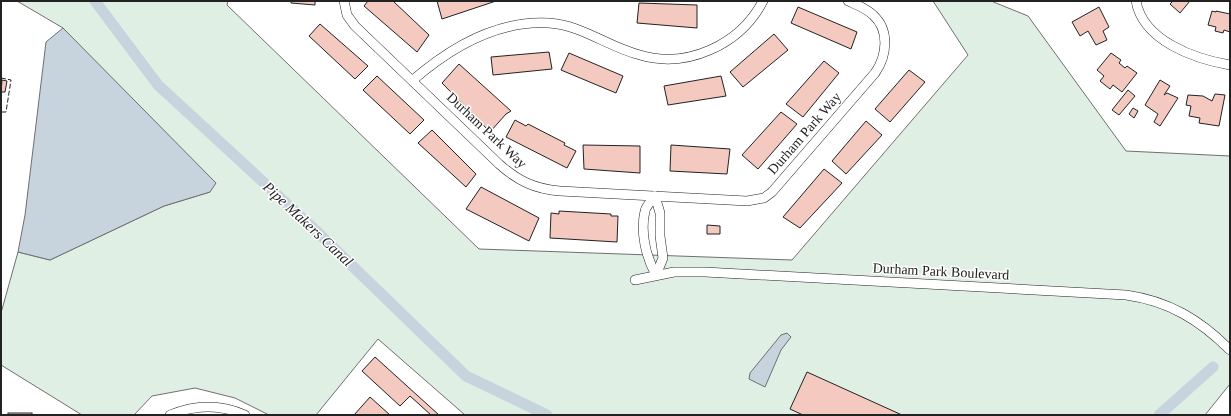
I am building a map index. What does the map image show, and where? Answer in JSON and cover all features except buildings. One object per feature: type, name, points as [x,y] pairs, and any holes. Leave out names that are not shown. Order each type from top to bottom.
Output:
[{"type":"street","name":"Durham Park Way","points":[[344,1],[347,15],[355,26],[499,164],[524,183],[549,190],[747,201],[764,198],[772,192],[875,73],[883,60],[884,40],[878,20],[869,11],[848,1]]},
{"type":"street","points":[[413,80],[438,58],[477,37],[507,26],[529,23],[550,23],[572,27],[634,53],[648,57],[667,59],[686,58],[713,49],[729,39],[750,20],[763,1]]},
{"type":"street","points":[[1136,1],[1144,22],[1166,40],[1194,55],[1230,65]]},
{"type":"street","points":[[655,196],[660,213],[663,258],[656,275]]},
{"type":"street","points":[[655,196],[645,210],[645,243],[648,259],[656,275]]},
{"type":"street","points":[[645,243],[661,241]]},
{"type":"street","name":"Durham Park Boulevard","points":[[635,280],[674,272],[705,272],[1126,295],[1156,302],[1189,316],[1212,331],[1230,350]]},
{"type":"street","points":[[170,415],[195,408],[215,406],[234,410],[245,415]]},
{"type":"green space","points":[[17,1],[228,1],[227,5],[479,249],[792,260],[968,55],[933,1],[991,1],[1028,16],[1126,151],[1230,156],[1230,384],[1205,415],[465,415],[378,339],[316,415],[269,415],[235,398],[195,388],[152,396],[134,415],[82,415],[1,365],[1,313],[18,252],[50,260],[164,206],[210,192],[63,28]]},
{"type":"shaded area","points":[[63,28],[216,183],[210,192],[164,206],[50,260],[18,252],[25,215],[46,42]]},
{"type":"shaded area","points":[[787,333],[791,337],[781,350],[765,387],[749,379],[750,373],[781,335]]},
{"type":"waterway","name":"Pipe Makers Canal","points":[[95,1],[158,85],[310,225],[466,376],[547,415]]},
{"type":"waterway","points":[[1159,415],[1213,367]]},
{"type":"fence","points":[[1,78],[11,80],[6,112],[1,112]]}]
